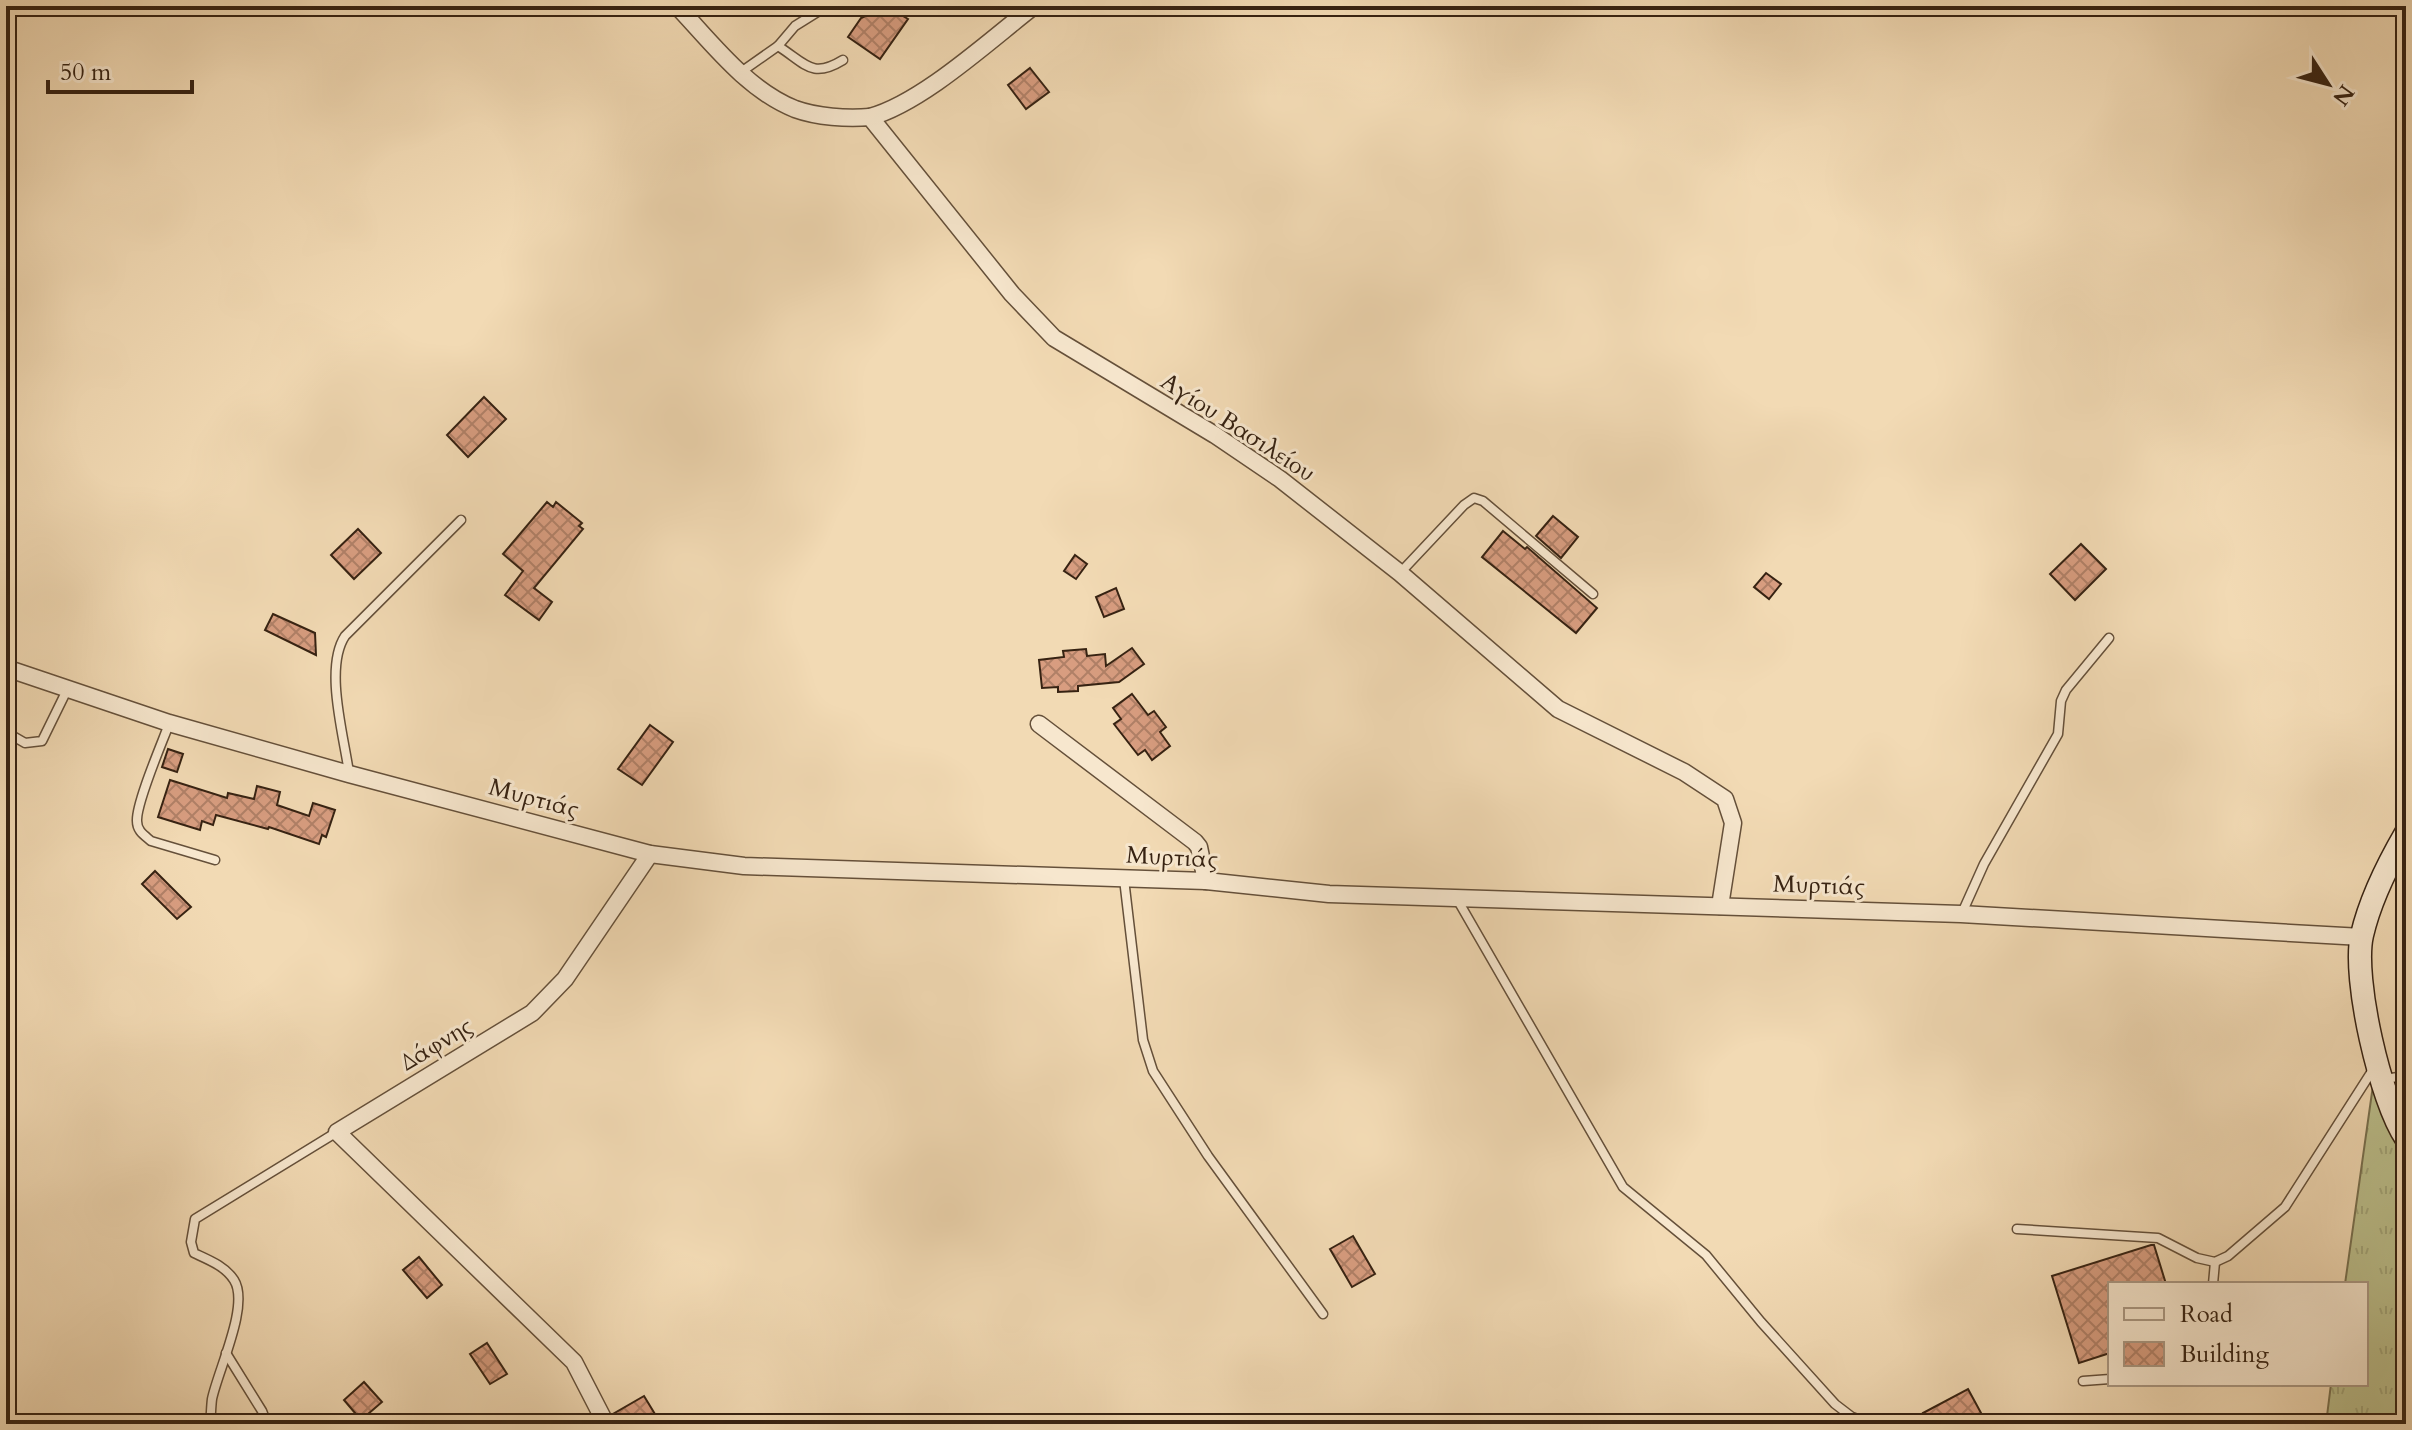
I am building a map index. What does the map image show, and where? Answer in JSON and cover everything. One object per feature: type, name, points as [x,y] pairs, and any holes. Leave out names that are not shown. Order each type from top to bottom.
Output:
[{"type":"main road","points":[[2406,833],[2375,897],[2362,937],[2359,968],[2379,1071],[2406,1138]]},
{"type":"street","points":[[677,6],[741,72],[770,94],[796,109],[853,118],[890,112],[1034,6]]},
{"type":"street","name":"Αγίου Βασιλείου","points":[[870,117],[1012,294],[1054,338],[1215,435],[1280,479],[1400,573],[1558,709],[1684,772],[1725,799],[1733,823],[1720,906]]},
{"type":"street","name":"Μυρτιάς","points":[[6,668],[169,723],[349,774],[650,854],[744,866],[1206,881],[1329,894],[1961,914],[2362,937]]},
{"type":"street","points":[[1039,724],[1195,842],[1199,847],[1206,881]]},
{"type":"street","name":"Δάφνης","points":[[337,1132],[532,1013],[565,979],[650,854]]},
{"type":"street","points":[[337,1132],[574,1362],[606,1424]]},
{"type":"lane","points":[[741,72],[778,46],[795,26],[827,6]]},
{"type":"lane","points":[[843,6],[861,11]]},
{"type":"lane","points":[[778,46],[813,69],[827,70],[843,60]]},
{"type":"lane","points":[[1400,573],[1474,498],[1483,501],[1593,594]]},
{"type":"lane","points":[[349,774],[337,689],[338,648],[345,636],[461,520]]},
{"type":"lane","points":[[1961,914],[1984,864],[2058,734],[2061,701],[2066,690],[2109,638]]},
{"type":"lane","points":[[6,732],[25,743],[42,741],[67,690]]},
{"type":"lane","points":[[169,723],[139,807],[137,825],[151,841],[215,860]]},
{"type":"lane","points":[[1124,878],[1143,1040],[1153,1071],[1208,1156],[1323,1314]]},
{"type":"lane","points":[[1457,899],[1623,1187],[1706,1255],[1835,1404],[1852,1417],[1870,1424]]},
{"type":"lane","points":[[2017,1229],[2158,1238],[2197,1258],[2215,1262],[2238,1249],[2285,1207],[2379,1071],[2406,1076]]},
{"type":"lane","name":"Δάφνης","points":[[226,1353],[240,1293],[224,1268],[194,1253],[191,1242],[195,1219],[337,1132]]},
{"type":"lane","points":[[2213,1282],[2215,1262]]},
{"type":"lane","points":[[210,1424],[212,1399],[226,1353]]},
{"type":"lane","points":[[226,1353],[267,1424]]},
{"type":"lane","points":[[2083,1381],[2108,1379]]},
{"type":"green space","points":[[2376,1064],[2406,1167],[2406,1424],[2326,1424],[2331,1386],[2368,1386],[2368,1282],[2345,1282]]},
{"type":"building","points":[[886,6],[908,19],[880,59],[848,37],[861,18],[872,9],[880,15]]},
{"type":"building","points":[[1030,68],[1049,92],[1026,109],[1008,85]]},
{"type":"building","points":[[484,397],[506,419],[468,457],[447,435]]},
{"type":"building","points":[[547,502],[553,507],[556,502],[582,523],[579,526],[583,529],[534,588],[552,602],[539,620],[505,595],[523,571],[503,554]]},
{"type":"building","points":[[1553,516],[1578,537],[1561,558],[1536,536]]},
{"type":"building","points":[[358,529],[381,553],[354,579],[331,555]]},
{"type":"building","points":[[1503,531],[1525,549],[1527,547],[1597,608],[1576,633],[1482,557]]},
{"type":"building","points":[[2081,544],[2106,569],[2075,600],[2050,574]]},
{"type":"building","points":[[1075,555],[1087,564],[1076,579],[1064,571]]},
{"type":"building","points":[[1766,573],[1781,584],[1769,599],[1754,587]]},
{"type":"building","points":[[1116,588],[1124,609],[1104,617],[1096,597]]},
{"type":"building","points":[[273,614],[315,633],[316,655],[265,630]]},
{"type":"building","points":[[1132,648],[1144,664],[1119,682],[1078,686],[1078,691],[1058,692],[1058,687],[1042,688],[1039,660],[1064,657],[1063,651],[1086,649],[1087,656],[1105,654],[1106,666]]},
{"type":"building","points":[[1132,694],[1148,715],[1154,711],[1166,727],[1160,732],[1170,746],[1152,760],[1145,750],[1138,755],[1114,724],[1121,719],[1113,708]]},
{"type":"building","points":[[650,725],[673,742],[642,785],[618,769]]},
{"type":"building","points":[[168,749],[183,754],[177,772],[162,767]]},
{"type":"building","points":[[170,780],[227,798],[228,793],[254,799],[257,786],[280,792],[277,805],[309,816],[313,803],[335,810],[326,837],[322,835],[319,844],[269,827],[216,815],[213,825],[202,821],[200,830],[158,817]]},
{"type":"building","points":[[155,871],[191,907],[177,919],[142,884]]},
{"type":"building","points":[[1353,1236],[1375,1274],[1352,1287],[1330,1249]]},
{"type":"building","points":[[2154,1245],[2165,1282],[2108,1282],[2108,1354],[2079,1363],[2052,1276]]},
{"type":"building","points":[[419,1257],[442,1285],[427,1298],[403,1270]]},
{"type":"building","points":[[487,1343],[507,1374],[490,1384],[470,1354]]},
{"type":"building","points":[[364,1382],[382,1402],[361,1420],[344,1400]]},
{"type":"building","points":[[1968,1389],[1987,1424],[1929,1424],[1923,1413]]},
{"type":"building","points":[[644,1396],[661,1424],[617,1424],[613,1414]]}]
